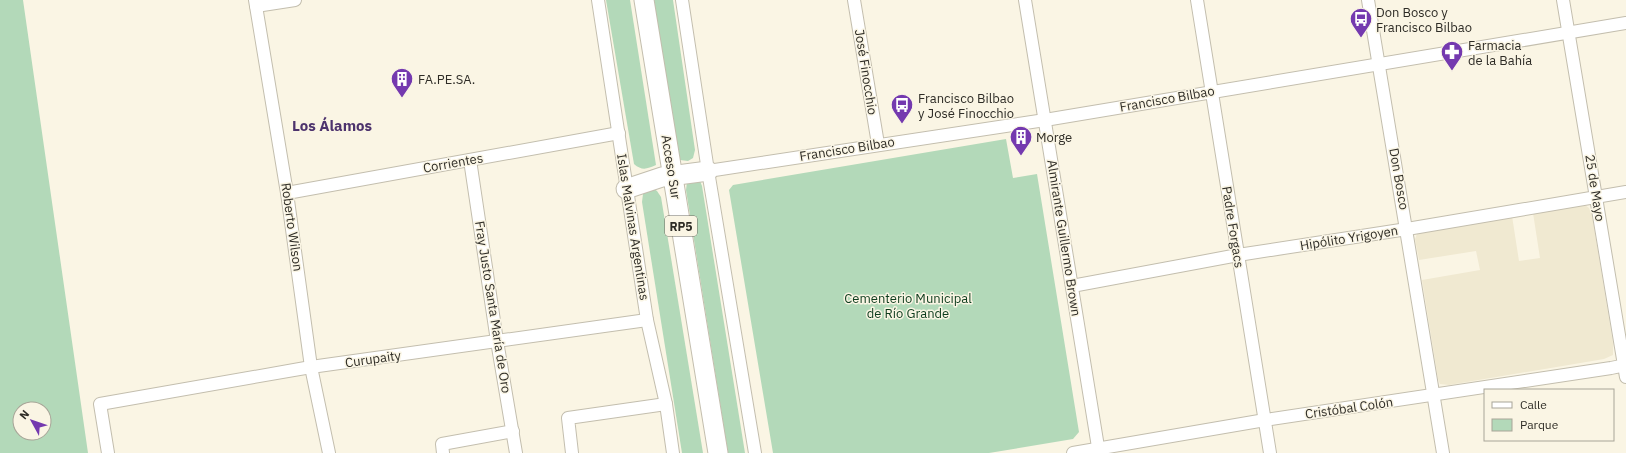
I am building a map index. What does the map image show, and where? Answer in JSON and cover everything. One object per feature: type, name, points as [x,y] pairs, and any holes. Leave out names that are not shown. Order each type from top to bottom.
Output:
[{"type":"main road","name":"Acceso Sur","points":[[634,0],[668,176],[718,453]]},
{"type":"main road","name":"Acceso Sur","points":[[644,0],[707,453]]},
{"type":"main road","points":[[626,189],[668,176],[708,170]]},
{"type":"street","points":[[256,3],[295,0]]},
{"type":"street","name":"Islas Malvinas Argentinas","points":[[598,0],[647,320],[666,404],[673,453]]},
{"type":"street","points":[[682,0],[708,170],[755,453]]},
{"type":"street","name":"José Finocchio","points":[[854,0],[878,144]]},
{"type":"street","name":"Almirante Guillermo Brown","points":[[1025,0],[1099,451]]},
{"type":"street","name":"Padre Forgacs","points":[[1197,0],[1270,453]]},
{"type":"street","name":"Don Bosco","points":[[1368,0],[1380,64],[1443,453]]},
{"type":"street","name":"25 de Mayo","points":[[1563,0],[1625,369]]},
{"type":"street","name":"Roberto Wilson","points":[[256,3],[287,193],[311,367],[330,453]]},
{"type":"street","name":"Francisco Bilbao","points":[[708,170],[1045,120],[1626,23]]},
{"type":"street","name":"Corrientes","points":[[287,193],[619,133]]},
{"type":"street","name":"Fray Justo Santa María de Oro","points":[[470,160],[497,341],[516,453]]},
{"type":"street","name":"Hipólito Yrigoyen","points":[[1072,286],[1238,255],[1407,229],[1626,192]]},
{"type":"street","name":"Curupaity","points":[[108,453],[100,404],[311,367],[647,320]]},
{"type":"street","name":"Cristóbal Colón","points":[[1073,453],[1099,451],[1265,420],[1611,368],[1625,369]]},
{"type":"street","points":[[572,453],[568,418],[666,404]]},
{"type":"street","points":[[443,453],[442,444],[513,431]]},
{"type":"shaded area","points":[[1585,205],[1589,208],[1592,215],[1613,343],[1613,355],[1604,359],[1449,385],[1440,384],[1422,280],[1480,270],[1476,251],[1419,260],[1415,239],[1417,234],[1420,232],[1512,216],[1519,261],[1540,258],[1533,213]]},
{"type":"green space","points":[[0,0],[23,0],[88,453],[0,453]]},
{"type":"green space","points":[[606,0],[630,0],[656,165],[647,168],[640,168],[634,164]]},
{"type":"green space","points":[[652,0],[673,0],[695,150],[693,158],[688,161],[680,160],[676,152]]},
{"type":"green space","name":"Cementerio Municipal de Río Grande","points":[[1006,139],[1013,178],[1037,174],[1079,432],[1073,439],[989,453],[773,453],[729,190],[733,185]]},
{"type":"green space","points":[[700,181],[745,453],[728,453],[686,190],[687,182]]},
{"type":"green space","points":[[651,187],[657,191],[661,197],[703,453],[682,453],[642,202],[643,194]]},
{"type":"place","name":"Don Bosco y Francisco Bilbao","points":[[1361,38]]},
{"type":"place","name":"Farmacia de la Bahía","points":[[1452,72]]},
{"type":"place","name":"FA.PE.SA.","points":[[402,98]]},
{"type":"place","name":"Francisco Bilbao y José Finocchio","points":[[902,124]]},
{"type":"place","name":"Morge","points":[[1021,156]]},
{"type":"district","name":"Los Álamos","points":[[332,125]]}]
